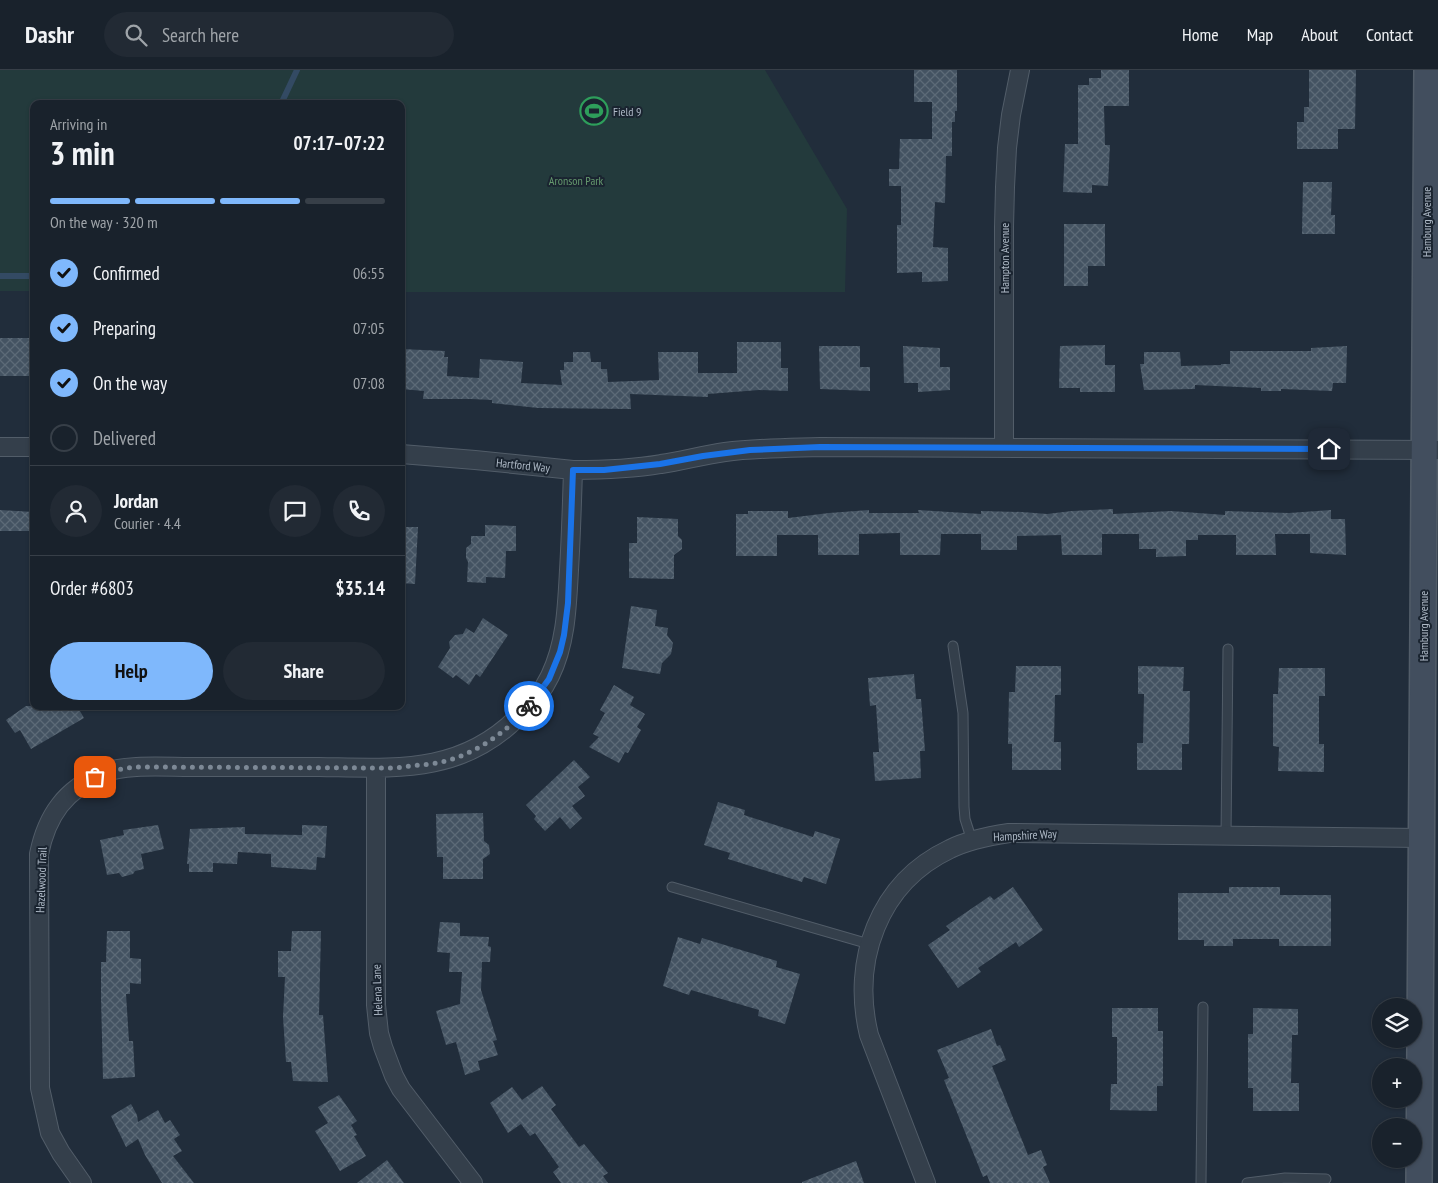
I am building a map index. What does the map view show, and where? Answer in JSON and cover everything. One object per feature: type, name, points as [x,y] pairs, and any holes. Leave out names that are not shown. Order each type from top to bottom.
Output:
[{"type":"street","name":"Hampton Avenue","points":[[1004,448],[1005,187],[1011,115],[1020,70]]},
{"type":"street","name":"Hamburg Avenue","points":[[1419,1183],[1421,838],[1431,450],[1427,70]]},
{"type":"street","points":[[0,448],[30,447]]},
{"type":"street","name":"Hartford Way","points":[[405,454],[573,470],[604,470],[651,466],[725,452],[820,447],[1431,450]]},
{"type":"street","name":"Hazelwood Trail","points":[[82,1183],[68,1164],[50,1132],[40,1088],[39,854],[50,820],[59,805],[74,790],[105,772],[134,767],[376,768],[411,766],[440,762],[467,753],[503,731],[533,701],[549,679],[560,652],[566,619],[573,470]]},
{"type":"street","name":"Helena Lane","points":[[376,768],[376,1005],[379,1033],[386,1056],[401,1089],[473,1183]]},
{"type":"street","name":"Hampshire Way","points":[[926,1183],[867,1029],[862,986],[869,944],[873,932],[889,902],[914,873],[944,852],[972,841],[998,834],[1015,833],[1421,838]]},
{"type":"lane","points":[[953,646],[963,713],[964,807],[972,841]]},
{"type":"lane","points":[[1226,836],[1228,649]]},
{"type":"lane","points":[[672,887],[869,944]]},
{"type":"lane","points":[[1200,1183],[1203,1007]]},
{"type":"lane","points":[[1247,1183],[1285,1178],[1326,1179]]},
{"type":"green space","name":"Aronson Park","points":[[0,70],[765,70],[847,209],[845,292],[405,292],[405,100],[30,100],[30,291],[0,291]]},
{"type":"building","points":[[914,70],[957,70],[957,111],[955,111],[955,122],[952,122],[952,156],[946,156],[945,203],[935,202],[933,247],[948,248],[948,281],[922,282],[922,272],[897,273],[897,225],[901,225],[901,186],[889,186],[889,169],[899,169],[900,139],[932,139],[932,102],[914,102]]},
{"type":"building","points":[[1101,70],[1129,70],[1129,106],[1104,106],[1105,145],[1110,145],[1108,186],[1092,185],[1092,193],[1063,192],[1065,144],[1078,144],[1078,85],[1089,85],[1089,78],[1101,78]]},
{"type":"building","points":[[1309,70],[1356,70],[1355,129],[1338,129],[1338,149],[1297,149],[1297,122],[1304,122],[1304,107],[1309,107]]},
{"type":"building","points":[[1303,182],[1332,182],[1331,215],[1335,215],[1335,234],[1302,234]]},
{"type":"building","points":[[1064,224],[1105,224],[1105,266],[1088,266],[1088,286],[1064,286]]},
{"type":"building","points":[[0,338],[30,338],[30,376],[0,376]]},
{"type":"building","points":[[737,342],[781,342],[781,368],[788,368],[788,391],[759,390],[708,394],[708,397],[630,394],[631,409],[538,408],[492,403],[492,400],[423,399],[424,391],[405,389],[405,349],[445,351],[444,357],[448,357],[447,376],[479,378],[480,359],[523,362],[521,383],[562,385],[560,370],[564,370],[564,362],[573,362],[573,352],[590,352],[591,362],[601,362],[601,369],[607,369],[608,382],[659,380],[658,352],[698,352],[698,373],[737,373]]},
{"type":"building","points":[[1105,345],[1105,365],[1115,365],[1115,392],[1080,392],[1080,388],[1059,388],[1060,346]]},
{"type":"building","points":[[819,346],[860,346],[860,367],[870,367],[870,391],[820,389]]},
{"type":"building","points":[[903,346],[940,348],[940,367],[950,367],[950,390],[918,392],[918,383],[904,383]]},
{"type":"building","points":[[1347,346],[1346,383],[1333,383],[1332,391],[1281,389],[1281,391],[1261,391],[1261,388],[1195,385],[1195,389],[1144,390],[1140,364],[1144,364],[1144,352],[1180,352],[1181,366],[1221,365],[1230,364],[1230,351],[1311,351],[1311,348]]},
{"type":"building","points":[[1113,509],[1113,514],[1171,511],[1225,515],[1225,511],[1289,513],[1331,510],[1331,519],[1345,519],[1346,555],[1310,553],[1310,534],[1275,534],[1276,555],[1236,555],[1236,535],[1198,535],[1198,540],[1186,540],[1186,556],[1156,557],[1156,549],[1139,549],[1139,534],[1102,534],[1102,555],[1062,555],[1061,535],[1017,536],[1017,550],[981,550],[981,534],[941,534],[940,555],[900,555],[900,533],[859,534],[859,555],[818,555],[818,535],[777,535],[777,556],[736,556],[736,514],[748,514],[748,511],[788,511],[788,518],[869,510],[869,513],[919,513],[918,510],[981,514],[981,511],[1047,514]]},
{"type":"building","points":[[0,510],[30,512],[30,531],[0,531]]},
{"type":"building","points":[[637,517],[678,519],[678,536],[682,540],[682,549],[674,555],[674,579],[629,578],[629,543],[637,543]]},
{"type":"building","points":[[485,525],[516,526],[516,551],[506,551],[505,578],[486,577],[486,583],[467,582],[468,562],[466,548],[471,544],[471,536],[485,536]]},
{"type":"building","points":[[405,527],[418,527],[415,584],[405,583]]},
{"type":"building","points":[[631,606],[657,610],[655,626],[668,628],[667,635],[673,643],[671,654],[662,663],[660,674],[622,668]]},
{"type":"building","points":[[483,618],[508,635],[480,677],[476,674],[469,685],[456,675],[453,678],[438,667],[450,648],[449,642],[455,635],[463,634],[466,628],[474,633]]},
{"type":"building","points":[[1016,666],[1061,666],[1061,695],[1055,695],[1054,742],[1061,742],[1061,770],[1012,770],[1012,744],[1008,744],[1009,692],[1015,692]]},
{"type":"building","points":[[1138,666],[1184,667],[1183,691],[1190,691],[1189,744],[1182,744],[1182,770],[1137,770],[1137,743],[1143,743],[1144,694],[1138,694]]},
{"type":"building","points":[[1279,668],[1325,668],[1325,696],[1319,696],[1319,744],[1324,744],[1324,772],[1278,771],[1279,747],[1273,746],[1273,694],[1278,694]]},
{"type":"building","points":[[914,674],[916,699],[921,699],[925,751],[920,751],[921,778],[875,781],[873,752],[879,752],[876,705],[870,706],[868,678]]},
{"type":"building","points":[[614,685],[634,697],[630,705],[645,714],[637,727],[641,730],[628,753],[625,752],[619,763],[589,747],[599,737],[593,734],[605,713],[600,710]]},
{"type":"building","points":[[26,706],[30,706],[30,710],[79,710],[84,718],[31,749],[20,730],[15,733],[6,720]]},
{"type":"building","points":[[574,760],[590,777],[578,787],[585,796],[572,806],[582,818],[570,829],[560,817],[545,831],[534,819],[536,816],[526,805]]},
{"type":"building","points":[[718,802],[745,810],[744,815],[813,837],[815,831],[840,839],[826,884],[804,877],[802,882],[728,859],[730,853],[704,845]]},
{"type":"building","points":[[483,813],[484,841],[489,845],[490,854],[483,859],[483,879],[443,879],[443,857],[437,857],[436,814]]},
{"type":"building","points":[[158,825],[164,849],[141,854],[144,869],[122,877],[119,873],[107,875],[100,840],[124,835],[123,830]]},
{"type":"building","points":[[302,825],[327,826],[325,858],[317,857],[316,870],[271,867],[271,854],[238,852],[237,864],[213,863],[213,872],[189,872],[189,864],[187,864],[190,829],[245,827],[245,834],[302,835]]},
{"type":"building","points":[[1013,887],[1043,930],[1019,947],[1016,942],[978,968],[981,972],[958,988],[928,945],[950,930],[946,926],[990,896],[994,900]]},
{"type":"building","points":[[1229,887],[1280,887],[1280,895],[1331,895],[1331,946],[1279,946],[1279,939],[1233,939],[1233,946],[1204,946],[1204,940],[1178,940],[1178,893],[1229,893]]},
{"type":"building","points":[[440,922],[460,923],[460,936],[489,937],[488,946],[491,947],[490,962],[482,962],[481,990],[497,1040],[493,1041],[498,1055],[478,1061],[480,1070],[465,1075],[456,1042],[446,1045],[436,1011],[460,1004],[462,972],[449,972],[450,953],[437,952]]},
{"type":"building","points":[[107,931],[130,931],[130,958],[141,959],[141,984],[130,983],[130,994],[126,994],[129,1041],[133,1041],[135,1077],[103,1079],[101,962],[106,962]]},
{"type":"building","points":[[292,931],[321,931],[319,1015],[323,1015],[328,1082],[293,1081],[291,1062],[286,1062],[283,1017],[285,977],[278,977],[278,951],[291,951]]},
{"type":"building","points":[[678,937],[700,944],[702,938],[777,961],[776,967],[800,974],[785,1024],[758,1016],[759,1010],[691,990],[689,995],[663,986]]},
{"type":"building","points":[[1112,1008],[1158,1008],[1158,1031],[1163,1031],[1163,1086],[1157,1086],[1157,1111],[1110,1110],[1111,1084],[1117,1084],[1117,1037],[1112,1037]]},
{"type":"building","points":[[1253,1008],[1298,1009],[1298,1035],[1292,1035],[1291,1083],[1299,1083],[1299,1111],[1253,1111],[1253,1088],[1248,1088],[1248,1034],[1253,1034]]},
{"type":"building","points":[[991,1029],[997,1046],[1000,1045],[1006,1060],[992,1066],[1028,1155],[1041,1150],[1047,1165],[1043,1167],[1050,1183],[990,1183],[987,1175],[983,1177],[944,1080],[949,1078],[937,1050]]},
{"type":"building","points":[[542,1086],[556,1105],[551,1109],[579,1147],[584,1144],[608,1173],[603,1176],[608,1183],[561,1183],[553,1172],[559,1167],[535,1133],[530,1136],[521,1124],[508,1133],[490,1103],[512,1087],[522,1100]]},
{"type":"building","points":[[339,1095],[357,1121],[351,1125],[357,1135],[354,1136],[366,1156],[340,1171],[315,1131],[328,1123],[318,1107]]},
{"type":"building","points":[[131,1104],[137,1115],[138,1122],[158,1110],[165,1123],[170,1120],[180,1135],[174,1139],[182,1151],[173,1156],[194,1183],[162,1183],[145,1155],[138,1139],[126,1147],[111,1116]]},
{"type":"building","points":[[387,1160],[404,1183],[357,1183]]},
{"type":"building","points":[[856,1161],[864,1183],[802,1183],[802,1182]]},
{"type":"waterway","points":[[283,100],[297,70]]},
{"type":"waterway","points":[[0,276],[30,276]]},
{"type":"way so far","points":[[95,777],[105,772],[134,767],[395,768],[425,765],[454,758],[491,740],[516,720],[529,706]]},
{"type":"place","name":"Field 9","points":[[594,111]]},
{"type":"route","points":[[529,706],[549,679],[560,652],[564,635],[568,603],[573,470],[604,470],[660,464],[725,452],[820,447],[1329,449]]}]
